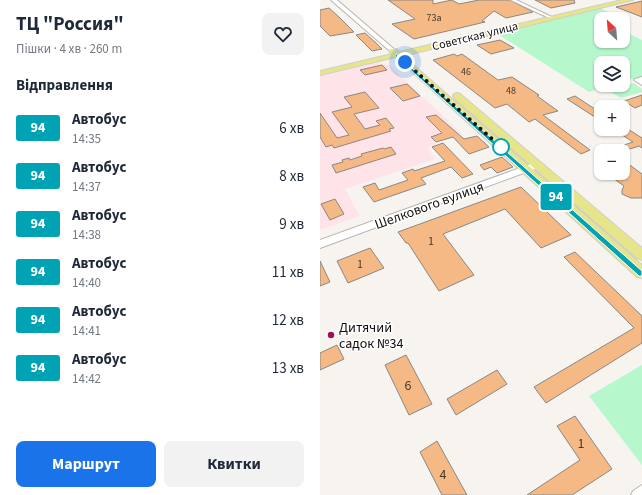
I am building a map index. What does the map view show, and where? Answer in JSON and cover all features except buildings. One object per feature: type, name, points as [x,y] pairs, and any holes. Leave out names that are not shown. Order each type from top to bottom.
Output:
[{"type":"main road","points":[[334,0],[537,165],[642,255]]},
{"type":"main road","points":[[343,0],[390,40]]},
{"type":"main road","points":[[550,17],[615,0]]},
{"type":"main road","name":"Советская улица","points":[[320,73],[399,52],[630,0]]},
{"type":"main road","points":[[320,68],[399,52]]},
{"type":"main road","points":[[399,52],[642,273]]},
{"type":"street","points":[[513,0],[550,17]]},
{"type":"street","points":[[642,79],[637,80],[642,83]]},
{"type":"street","name":"Шелкового вулиця","points":[[320,244],[537,165]]},
{"type":"street","points":[[637,495],[642,491]]},
{"type":"shaded area","points":[[377,63],[389,65],[462,134],[435,143],[436,145],[427,148],[435,159],[345,189],[360,216],[320,230],[320,76]]},
{"type":"green space","points":[[600,8],[608,12],[594,12],[594,48],[630,48],[630,34],[642,40],[642,78],[630,80],[630,56],[594,56],[594,90],[589,92],[496,33]]},
{"type":"green space","points":[[633,83],[642,89],[642,92],[621,98],[611,92],[630,92],[630,84]]},
{"type":"green space","points":[[642,365],[642,465],[589,396]]},
{"type":"bus line","name":"94","points":[[396,55],[642,273]]},
{"type":"place","name":"Дитячий садок №34","points":[[331,335]]},
{"type":"route","points":[[405,62],[501,147]]}]
